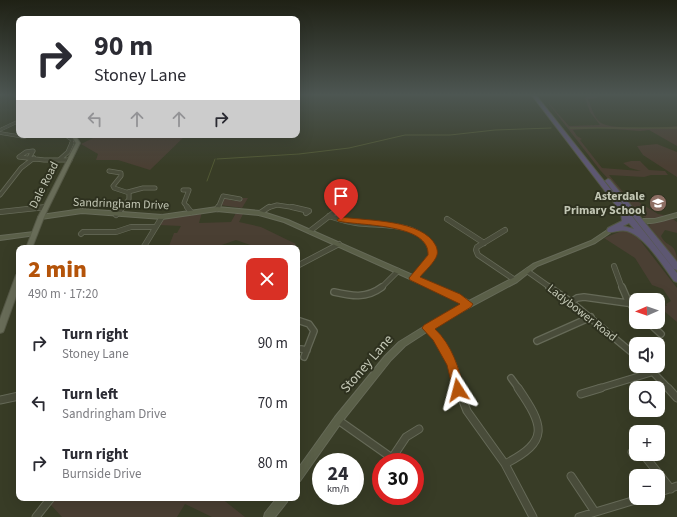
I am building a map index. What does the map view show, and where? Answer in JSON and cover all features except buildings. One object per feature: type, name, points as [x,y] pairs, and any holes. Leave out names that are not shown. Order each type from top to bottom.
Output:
[{"type":"highway","points":[[552,118],[677,279]]},
{"type":"highway","points":[[556,118],[642,221],[677,267]]},
{"type":"highway","points":[[611,194],[626,219],[625,223],[613,229]]},
{"type":"highway","points":[[613,229],[633,231],[654,248]]},
{"type":"main road","name":"Dale Road","points":[[30,245],[41,217],[78,143],[75,138]]},
{"type":"main road","points":[[0,330],[16,286]]},
{"type":"street","points":[[0,130],[16,122]]},
{"type":"street","points":[[0,133],[16,136]]},
{"type":"street","name":"Dale Road","points":[[59,160],[66,155],[72,144],[72,140],[69,138]]},
{"type":"street","points":[[29,158],[70,160]]},
{"type":"street","points":[[0,195],[21,168],[34,158]]},
{"type":"street","points":[[109,171],[121,173],[121,176],[113,186],[114,188],[128,192],[154,187]]},
{"type":"street","points":[[0,186],[8,185]]},
{"type":"street","points":[[183,190],[189,190],[184,202],[190,212]]},
{"type":"street","points":[[116,215],[129,199],[128,192]]},
{"type":"street","points":[[217,209],[223,196],[240,198]]},
{"type":"street","points":[[260,213],[265,207],[277,204],[309,211],[306,213]]},
{"type":"street","points":[[0,212],[46,207]]},
{"type":"street","points":[[310,231],[341,207]]},
{"type":"street","name":"Sandringham Drive","points":[[41,217],[82,211],[116,215],[162,217],[178,216],[190,212],[217,209],[260,213],[310,231],[456,297],[468,304]]},
{"type":"street","points":[[642,221],[655,221],[677,215]]},
{"type":"street","points":[[330,216],[356,223],[409,228],[422,235],[431,245],[433,253],[414,278]]},
{"type":"street","points":[[144,245],[154,226],[162,217]]},
{"type":"street","points":[[447,219],[484,243]]},
{"type":"street","points":[[82,233],[118,232],[133,227],[154,226]]},
{"type":"street","name":"Stoney Lane","points":[[300,474],[338,420],[395,350],[468,304],[515,280],[547,259],[593,242],[613,229]]},
{"type":"street","points":[[505,230],[477,247],[476,250],[478,255],[515,280]]},
{"type":"street","points":[[0,238],[34,234]]},
{"type":"street","points":[[300,264],[339,244]]},
{"type":"street","points":[[571,302],[577,298],[584,297],[627,303],[626,293],[614,266]]},
{"type":"street","points":[[334,292],[358,297],[368,296],[375,293],[398,271]]},
{"type":"street","name":"Ladybower Road","points":[[527,271],[591,317],[629,350]]},
{"type":"street","points":[[537,341],[591,317]]},
{"type":"street","points":[[300,321],[309,324],[314,331],[304,349],[304,357]]},
{"type":"street","points":[[428,328],[437,337],[452,364],[458,390],[470,417],[505,464],[533,517]]},
{"type":"street","points":[[656,329],[661,334]]},
{"type":"street","points":[[581,394],[650,373]]},
{"type":"street","points":[[654,373],[677,398]]},
{"type":"street","points":[[505,464],[525,455],[535,442],[540,432],[538,420],[511,378]]},
{"type":"street","points":[[0,400],[16,397]]},
{"type":"street","points":[[338,420],[381,453]]},
{"type":"street","points":[[394,453],[403,438],[408,433],[419,429]]},
{"type":"street","points":[[649,461],[674,488]]},
{"type":"street","points":[[571,476],[595,512]]},
{"type":"street","points":[[36,517],[46,501]]},
{"type":"street","points":[[269,517],[281,501]]},
{"type":"street","points":[[579,517],[629,502]]},
{"type":"shaded area","points":[[560,118],[562,118],[569,126],[600,125],[595,118],[601,123],[616,127],[639,128],[677,126],[677,146],[649,130],[640,131],[599,128],[573,130],[577,136],[582,139],[580,140],[602,168],[641,171],[630,168],[623,163],[640,161],[649,170],[665,171],[668,175],[651,175],[644,177],[609,175],[624,193],[658,214],[664,215],[658,218],[649,219],[640,214],[600,170]]},
{"type":"shaded area","points":[[93,138],[183,138],[150,170],[118,160],[96,160],[98,154],[81,144]]},
{"type":"shaded area","points":[[657,144],[677,152],[677,177],[643,155],[637,146]]},
{"type":"shaded area","points":[[224,198],[234,201],[242,198],[248,198],[242,208],[220,205]]},
{"type":"shaded area","points":[[237,211],[244,212],[239,222],[261,227],[296,244],[250,245],[236,240],[222,245],[169,245],[174,233],[177,233],[181,226],[159,225],[162,220],[202,212],[199,223],[231,222]]},
{"type":"shaded area","points":[[670,217],[677,222],[677,233],[665,230],[661,236],[666,243],[674,248],[677,256],[677,263],[649,226],[651,223],[663,221]]},
{"type":"shaded area","points":[[624,230],[632,233],[639,239],[677,288],[677,322],[665,312],[665,306],[667,306],[666,304],[671,301],[663,289],[652,285],[635,258],[604,238]]},
{"type":"shaded area","points":[[54,501],[225,501],[245,517],[212,517],[185,504],[177,517],[62,517],[50,504]]},
{"type":"waterway","points":[[217,159],[299,154],[349,148],[405,135],[450,135],[495,130],[551,128]]},
{"type":"waterway","points":[[570,128],[677,128]]},
{"type":"waterway","points":[[207,181],[215,159]]},
{"type":"place","name":"Asterdale Primary School","points":[[658,203]]},
{"type":"route","points":[[341,220],[356,223],[409,228],[422,235],[430,243],[433,250],[433,255],[414,278],[468,304],[428,328],[437,337],[452,364],[456,374],[458,390]]}]
